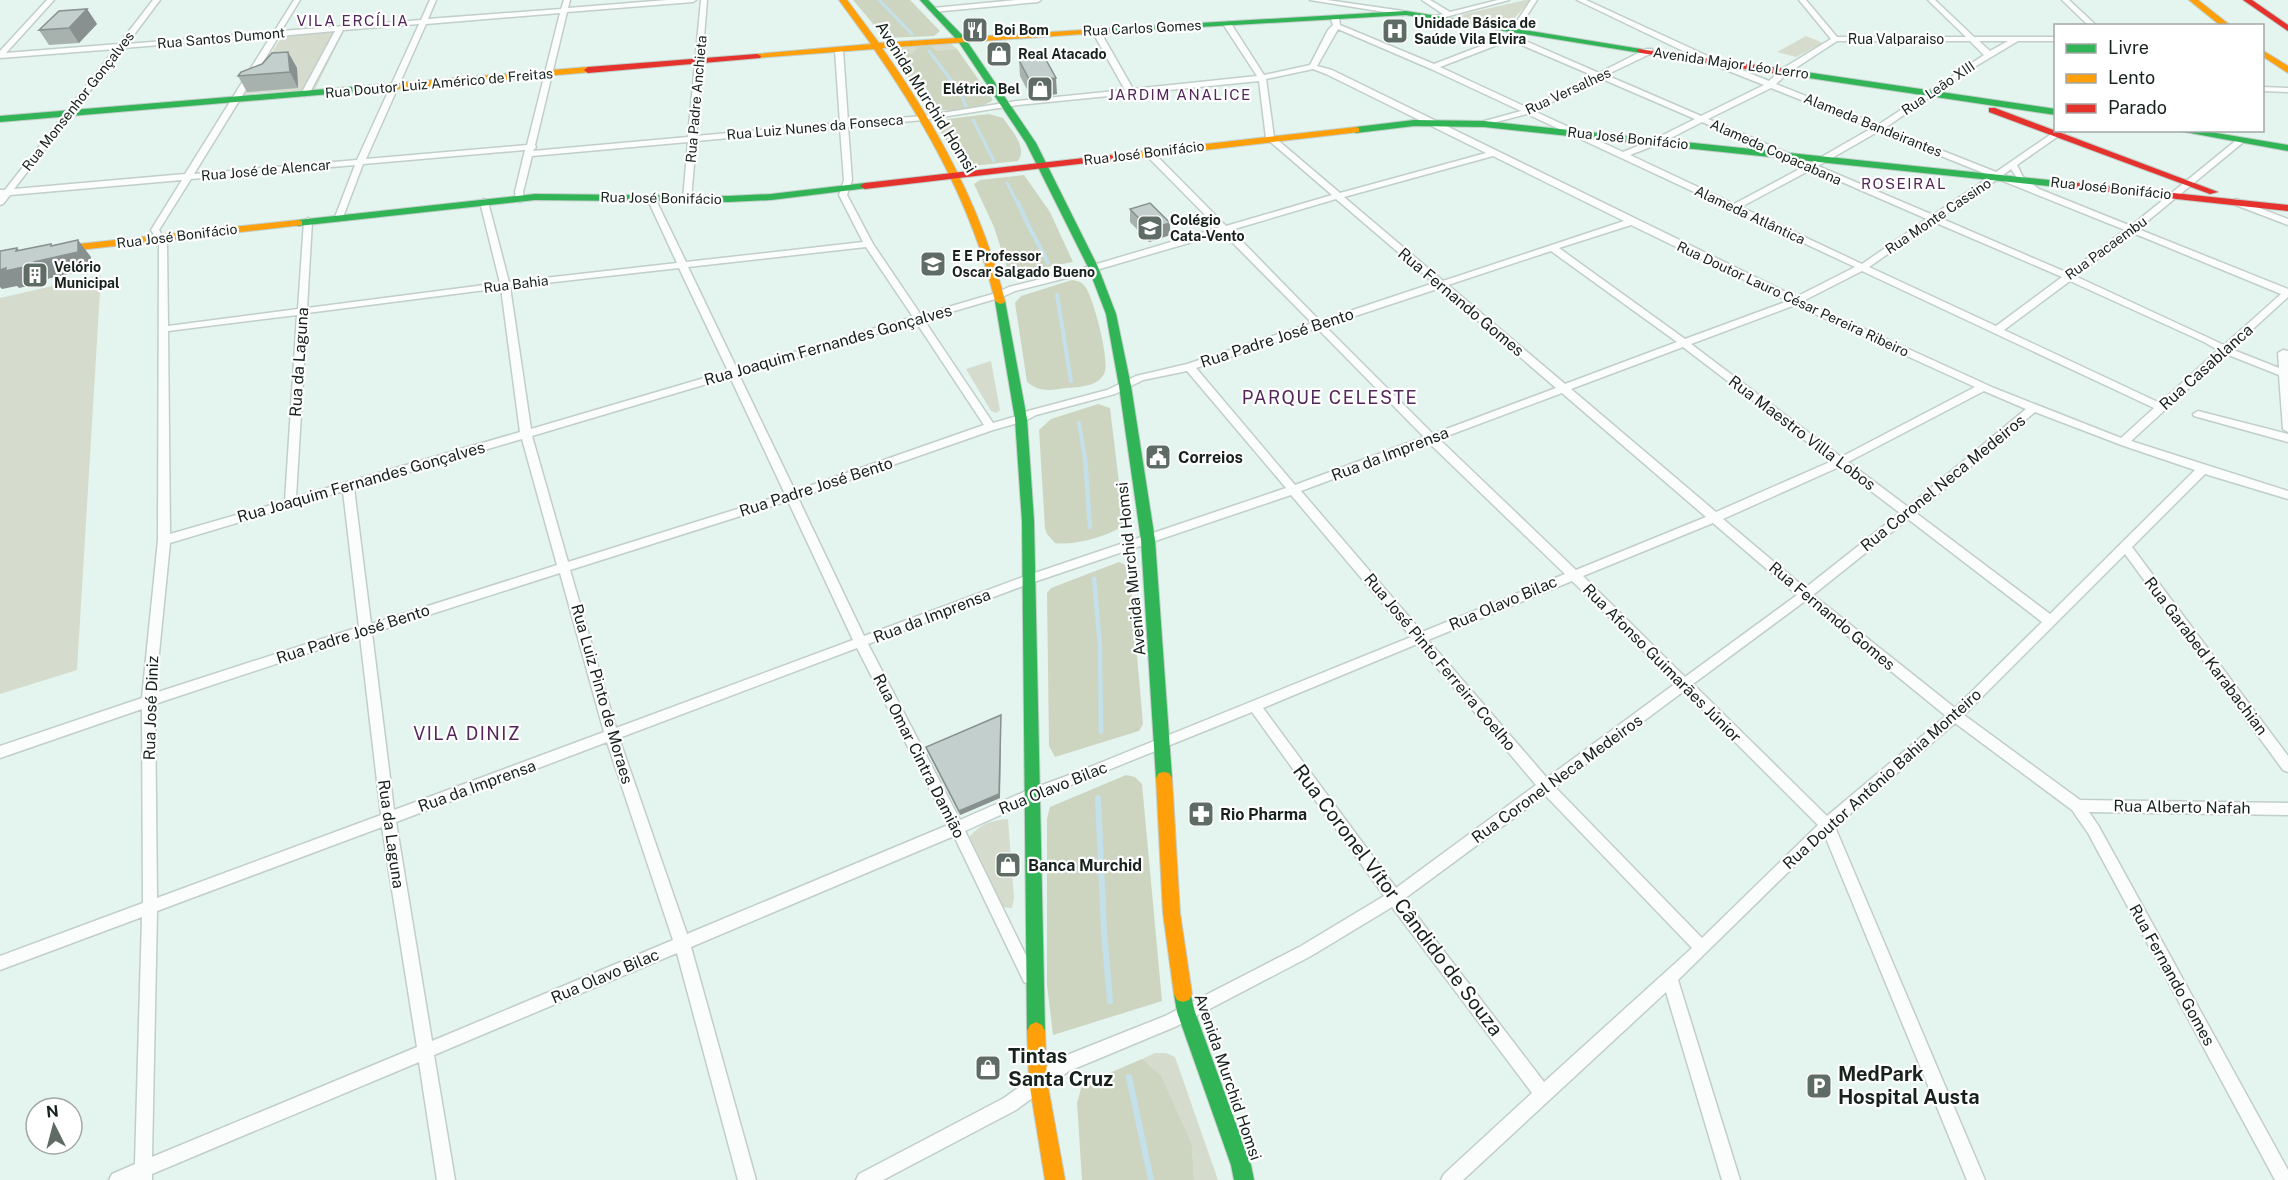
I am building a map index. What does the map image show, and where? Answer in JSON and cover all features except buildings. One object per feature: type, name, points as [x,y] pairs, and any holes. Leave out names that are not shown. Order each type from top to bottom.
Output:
[{"type":"main road","name":"Avenida Murchid Homsi","points":[[843,0],[878,46],[957,176],[984,246],[999,296],[1021,419],[1028,521],[1034,987],[1038,1081],[1055,1180]]},
{"type":"main road","points":[[2193,0],[2224,24]]},
{"type":"main road","points":[[2247,0],[2288,29]]},
{"type":"main road","points":[[2260,0],[2288,20]]},
{"type":"main road","name":"Avenida Murchid Homsi","points":[[928,5],[961,39],[1031,143],[1093,267],[1111,314],[1125,386],[1148,540],[1163,743],[1166,849],[1178,970],[1186,1012],[1237,1154],[1244,1180]]},
{"type":"main road","name":"Rua Carlos Gomes","points":[[878,46],[1096,31],[1336,21],[1362,11],[1406,13]]},
{"type":"main road","name":"Avenida Major Léo Lerro","points":[[1406,13],[1441,16],[1511,34],[1649,51],[2054,112]]},
{"type":"main road","name":"Rua Doutor Luiz Américo de Freitas","points":[[0,119],[878,46]]},
{"type":"main road","points":[[2264,53],[2288,70]]},
{"type":"main road","name":"Rua José Bonifácio","points":[[1956,96],[2054,131]]},
{"type":"main road","name":"Rua José Bonifácio","points":[[43,251],[520,199],[745,199],[1270,138],[1433,123],[1484,124],[1573,132],[2020,178],[2236,202],[2287,215]]},
{"type":"main road","points":[[2191,132],[2288,147]]},
{"type":"main road","name":"Rua José Bonifácio","points":[[2060,133],[2219,194],[2288,201]]},
{"type":"street","points":[[0,56],[51,0]]},
{"type":"street","name":"Rua Monsenhor Gonçalves","points":[[0,202],[4,193],[157,0]]},
{"type":"street","points":[[160,237],[155,231],[297,0]]},
{"type":"street","points":[[339,218],[360,162],[433,0]]},
{"type":"street","points":[[520,199],[519,192],[567,0]]},
{"type":"street","name":"Rua Santos Dumont","points":[[0,56],[693,0]]},
{"type":"street","name":"Rua Padre Anchieta","points":[[687,199],[704,0]]},
{"type":"street","points":[[928,5],[1038,0]]},
{"type":"street","points":[[1312,0],[1362,11]]},
{"type":"street","points":[[1425,0],[1441,16],[1506,0]]},
{"type":"street","points":[[1434,67],[1511,34],[1534,0]]},
{"type":"street","name":"Alameda Bandeirantes","points":[[1580,0],[1709,60],[2287,292]]},
{"type":"street","points":[[1802,0],[1835,39]]},
{"type":"street","points":[[1931,0],[1988,54]]},
{"type":"street","points":[[2065,0],[2092,24]]},
{"type":"street","points":[[1313,68],[1336,21]]},
{"type":"street","name":"Alameda Atlântica","points":[[1336,21],[2161,407]]},
{"type":"street","points":[[1227,24],[1262,78],[1270,138]]},
{"type":"street","points":[[305,94],[340,29]]},
{"type":"street","points":[[1096,31],[1130,91]]},
{"type":"street","name":"Alameda Copacabana","points":[[1511,34],[1809,167],[2067,276],[2207,340],[2284,370]]},
{"type":"street","name":"Rua Valparaiso","points":[[1623,155],[1658,141],[1770,84],[1785,71],[1835,39],[2054,39]]},
{"type":"street","name":"Rua Leão XIII","points":[[1734,207],[1827,158],[1933,93],[1988,54],[2016,39]]},
{"type":"street","points":[[839,50],[846,124],[848,180],[843,195],[869,244],[990,427]]},
{"type":"street","name":"Rua Versalhes","points":[[1484,124],[1528,111],[1649,51]]},
{"type":"street","name":"Rua Luiz Nunes da Fonseca","points":[[531,151],[923,118],[1017,103],[1262,78],[1313,68]]},
{"type":"street","name":"Rua Doutor Lauro César Pereira Ribeiro","points":[[1313,68],[1329,72],[1631,222],[1984,387],[2123,442],[2202,470],[2288,495]]},
{"type":"street","points":[[2264,89],[2288,90]]},
{"type":"street","name":"Rua Monte Cassino","points":[[1863,267],[2060,133]]},
{"type":"street","name":"Rua Fernando Gomes","points":[[1270,138],[1439,285],[1564,388],[1805,595],[1955,716],[2077,806],[2093,829],[2284,1180]]},
{"type":"street","name":"Rua Pacaembu","points":[[1996,331],[2177,195],[2242,140]]},
{"type":"street","name":"Rua José de Alencar","points":[[4,193],[360,162],[531,151]]},
{"type":"street","name":"Rua Afonso Guimarães Júnior","points":[[1148,152],[1431,438],[1573,574],[1827,825],[1976,1180]]},
{"type":"street","name":"Rua Joaquim Fernandes Gonçalves","points":[[164,540],[917,318],[999,296],[1011,289],[1224,230],[1338,195],[1492,154]]},
{"type":"street","points":[[2013,165],[2020,178]]},
{"type":"street","name":"Alameda Bandeirantes","points":[[2020,178],[2036,191]]},
{"type":"street","name":"Rua Omar Cintra Damião","points":[[651,198],[861,643],[957,828],[1034,987]]},
{"type":"street","name":"Rua Luiz Pinto de Moraes","points":[[484,202],[505,285],[526,434],[612,736],[682,943],[747,1180]]},
{"type":"street","name":"Rua da Laguna","points":[[290,503],[308,221]]},
{"type":"street","name":"Rua Padre José Bento","points":[[0,752],[365,630],[791,496],[990,427],[1021,419],[1032,413],[1111,392],[1140,378],[1189,367],[1631,222]]},
{"type":"street","name":"Rua José Diniz","points":[[143,1175],[150,906],[148,701],[164,540],[163,243],[160,237]]},
{"type":"street","name":"Rua Bahia","points":[[164,329],[505,285],[869,244]]},
{"type":"street","name":"Rua Maestro Villa Lobos","points":[[1553,248],[1684,343],[2050,621]]},
{"type":"street","name":"Rua da Imprensa","points":[[0,963],[1027,580],[1293,490],[1796,301],[1863,267]]},
{"type":"street","name":"Rua Casablanca","points":[[2123,442],[2287,292]]},
{"type":"street","points":[[2288,354],[2283,353],[2288,429]]},
{"type":"street","name":"Rua José Pinto Ferreira Coelho","points":[[1189,367],[1546,787],[1702,948]]},
{"type":"street","name":"Rua Olavo Bilac","points":[[118,1180],[143,1175],[426,1051],[1031,795],[1716,517],[1840,462],[1984,387]]},
{"type":"street","name":"Rua Coronel Neca Medeiros","points":[[865,1180],[1010,1104],[1038,1081],[1063,1065],[1171,1021],[1306,951],[1394,898],[1805,595],[2034,408]]},
{"type":"street","points":[[2198,414],[2288,438]]},
{"type":"street","name":"Rua Doutor Antônio Bahia Monteiro","points":[[1449,1180],[1702,948],[1827,825],[1955,716],[2202,470]]},
{"type":"street","name":"Rua da Laguna","points":[[348,487],[388,818],[446,1180]]},
{"type":"street","name":"Rua Garabed Karabachian","points":[[2125,546],[2288,766]]},
{"type":"street","name":"Rua Coronel Vítor Cândido de Souza","points":[[1254,705],[1394,898],[1543,1094]]},
{"type":"street","name":"Rua Alberto Nafah","points":[[2077,806],[2288,809]]},
{"type":"street","points":[[1669,977],[1731,1180]]},
{"type":"green space","points":[[853,0],[910,0],[940,31],[934,36],[885,38]]},
{"type":"green space","points":[[1531,0],[1508,25],[1502,26],[1456,16]]},
{"type":"green space","points":[[344,31],[315,89],[244,94],[282,37]]},
{"type":"green space","points":[[1806,36],[1823,43],[1796,57],[1777,52]]},
{"type":"green space","points":[[951,44],[957,49],[895,57],[892,52],[900,48]]},
{"type":"green space","points":[[930,46],[937,51],[957,49],[993,100],[987,104],[963,110],[931,109],[895,57],[911,54],[919,47]]},
{"type":"green space","points":[[989,114],[1003,118],[1020,144],[1021,156],[1018,161],[964,167],[936,125],[948,119]]},
{"type":"green space","points":[[1024,175],[1050,212],[1073,262],[1015,273],[1008,271],[994,227],[974,184],[980,180]]},
{"type":"green space","points":[[101,275],[77,670],[0,694],[0,298]]},
{"type":"green space","points":[[1072,280],[1084,285],[1092,301],[1103,344],[1106,368],[1104,374],[1097,382],[1087,386],[1050,390],[1036,388],[1027,382],[1015,303],[1021,296]]},
{"type":"green space","points":[[991,361],[1000,410],[996,413],[991,411],[966,369]]},
{"type":"green space","points":[[1098,404],[1110,408],[1124,524],[1111,532],[1091,539],[1055,543],[1045,528],[1039,430],[1051,419]]},
{"type":"green space","points":[[1119,562],[1128,566],[1130,576],[1143,724],[1139,731],[1055,757],[1049,746],[1047,593],[1051,588]]},
{"type":"green space","points":[[1126,775],[1135,777],[1142,784],[1162,1001],[1053,1035],[1047,985],[1047,819],[1050,807]]},
{"type":"green space","points":[[1008,819],[1014,898],[1012,908],[1002,907],[969,837],[987,824],[996,820]]},
{"type":"green space","points":[[1155,1053],[1166,1053],[1175,1057],[1218,1180],[1194,1180],[1192,1145],[1142,1059]]},
{"type":"green space","points":[[1142,1059],[1161,1076],[1192,1145],[1194,1180],[1082,1180],[1077,1103],[1082,1085]]},
{"type":"waterway","points":[[879,0],[912,34]]},
{"type":"waterway","points":[[929,51],[960,92],[966,106]]},
{"type":"waterway","points":[[973,120],[994,161]]},
{"type":"waterway","points":[[1007,183],[1018,204]]},
{"type":"waterway","points":[[1018,202],[1048,263]]},
{"type":"waterway","points":[[1057,295],[1071,381]]},
{"type":"waterway","points":[[1079,423],[1085,459]]},
{"type":"waterway","points":[[1085,457],[1090,527]]},
{"type":"waterway","points":[[1094,579],[1100,646],[1101,732]]},
{"type":"waterway","points":[[1098,798],[1104,932],[1110,1001]]},
{"type":"waterway","points":[[1129,1077],[1151,1180]]},
{"type":"traffic: fast","points":[[924,0],[961,39],[1031,143],[1093,267],[1111,314],[1125,386],[1148,540],[1164,778]]},
{"type":"traffic: fast","points":[[1098,31],[1406,13],[1641,51]]},
{"type":"traffic: fast","points":[[1792,73],[2054,112]]},
{"type":"traffic: fast","points":[[0,119],[386,87]]},
{"type":"traffic: fast","points":[[1356,130],[1414,123],[1484,124],[2068,185]]},
{"type":"traffic: fast","points":[[2190,132],[2288,148]]},
{"type":"traffic: fast","points":[[298,223],[535,197],[728,199],[771,197],[865,186]]},
{"type":"traffic: fast","points":[[1000,301],[1021,419],[1028,521],[1036,1031]]},
{"type":"traffic: fast","points":[[1183,994],[1186,1012],[1241,1165],[1244,1180]]},
{"type":"traffic: slow","points":[[843,0],[915,104],[959,183],[977,222],[991,262],[1000,301]]},
{"type":"traffic: slow","points":[[2193,0],[2224,24]]},
{"type":"traffic: slow","points":[[757,56],[971,38],[1098,31]]},
{"type":"traffic: slow","points":[[2264,53],[2288,70]]},
{"type":"traffic: slow","points":[[386,87],[588,70]]},
{"type":"traffic: slow","points":[[1110,158],[1356,130]]},
{"type":"traffic: slow","points":[[61,249],[298,223]]},
{"type":"traffic: slow","points":[[1164,778],[1171,913],[1183,994]]},
{"type":"traffic: slow","points":[[1036,1031],[1038,1081],[1055,1180]]},
{"type":"traffic: jam","points":[[2247,0],[2288,29]]},
{"type":"traffic: jam","points":[[1641,51],[1792,73]]},
{"type":"traffic: jam","points":[[588,70],[757,56]]},
{"type":"traffic: jam","points":[[1992,110],[2213,192]]},
{"type":"traffic: jam","points":[[865,186],[1110,158]]},
{"type":"traffic: jam","points":[[2068,185],[2288,208]]},
{"type":"place","name":"Boi Bom","points":[[975,30]]},
{"type":"place","name":"Unidade Básica de Saúde Vila Elvira","points":[[1395,31]]},
{"type":"place","name":"Real Atacado","points":[[999,54]]},
{"type":"place","name":"Elétrica Bel","points":[[1040,89]]},
{"type":"place","name":"Colégio Cata-Vento","points":[[1150,228]]},
{"type":"place","name":"E E Professor Oscar Salgado Bueno","points":[[933,264]]},
{"type":"place","name":"Velório Municipal","points":[[35,275]]},
{"type":"place","name":"Correios","points":[[1158,457]]},
{"type":"place","name":"Rio Pharma","points":[[1201,814]]},
{"type":"place","name":"Banca Murchid","points":[[1008,865]]},
{"type":"place","name":"Tintas Santa Cruz","points":[[988,1068]]},
{"type":"place","name":"MedPark Hospital Austa","points":[[1819,1086]]},
{"type":"district","name":"VILA ERCÍLIA","points":[[353,20]]},
{"type":"district","name":"JARDIM ANALICE","points":[[1180,94]]},
{"type":"district","name":"ROSEIRAL","points":[[1904,183]]},
{"type":"district","name":"PARQUE CELESTE","points":[[1330,397]]},
{"type":"district","name":"VILA DINIZ","points":[[467,733]]}]
